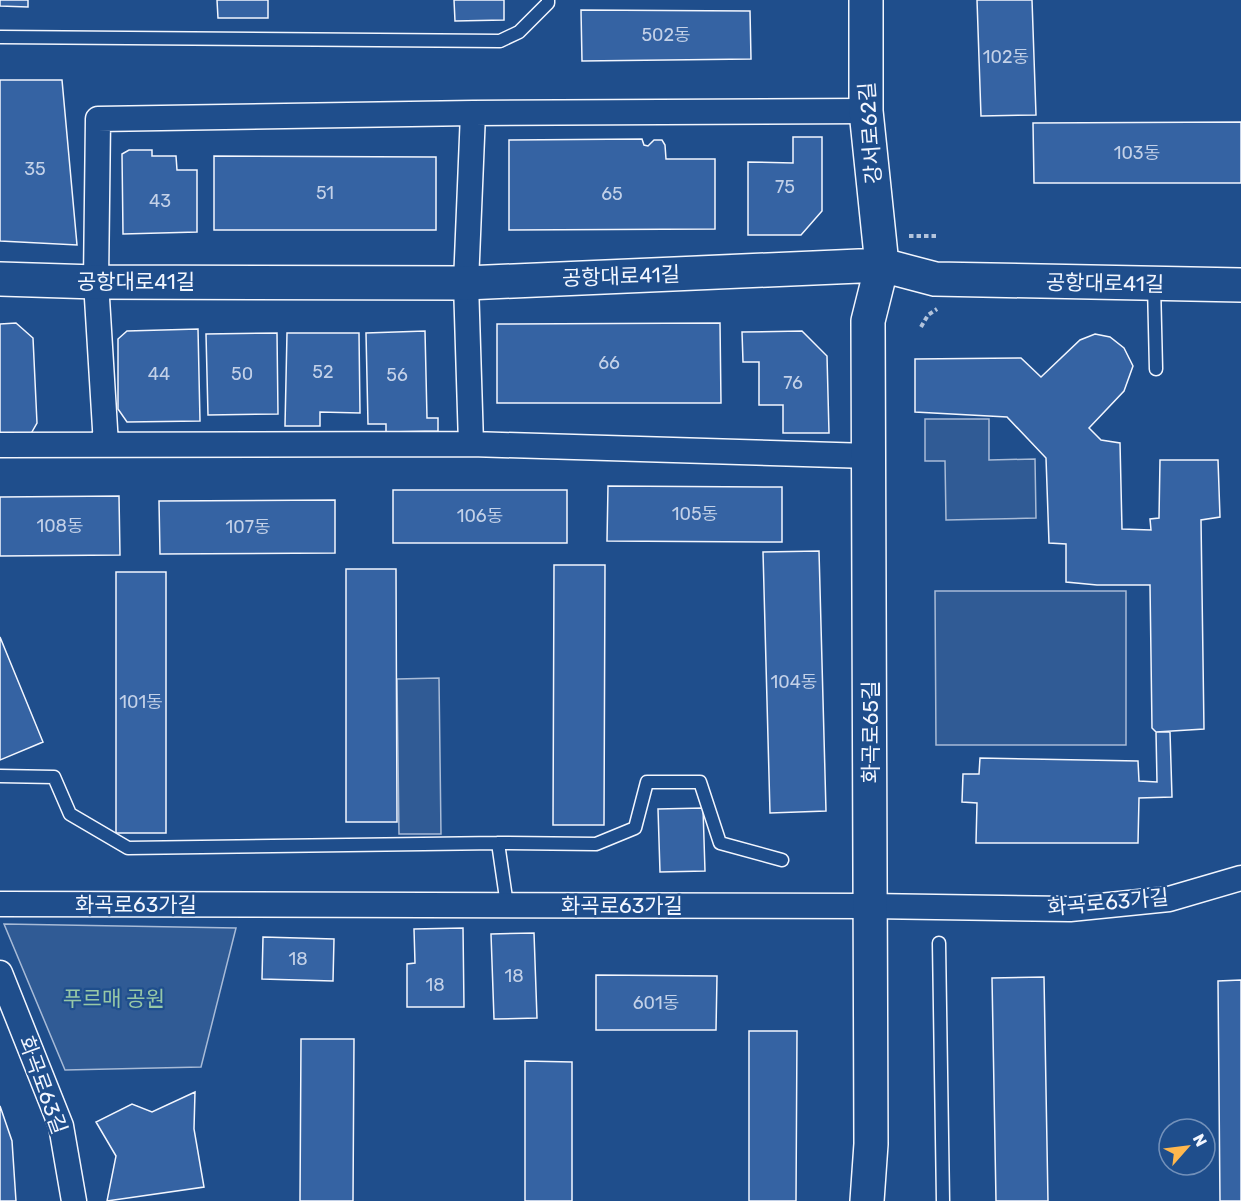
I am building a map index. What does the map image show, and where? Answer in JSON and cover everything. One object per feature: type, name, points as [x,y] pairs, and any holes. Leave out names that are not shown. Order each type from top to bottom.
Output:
[{"type":"street","name":"강서로62길","points":[[866,0],[866,111],[882,265]]},
{"type":"street","points":[[106,445],[96,282],[98,119],[473,112],[866,111]]},
{"type":"street","points":[[471,444],[466,283],[473,112]]},
{"type":"street","name":"공항대로41길","points":[[0,279],[96,282],[466,283],[882,265],[935,279],[1241,285]]},
{"type":"street","name":"화곡로65길","points":[[867,1201],[871,1144],[868,321],[882,265]]},
{"type":"street","points":[[0,445],[471,444],[869,456]]},
{"type":"street","name":"화곡로63가길","points":[[0,904],[870,906],[1070,909],[1169,899],[1241,878]]},
{"type":"street","name":"화곡로63길","points":[[0,973],[61,1126],[74,1201]]},
{"type":"lane","points":[[0,37],[500,41],[519,32],[548,3],[548,0]]},
{"type":"lane","points":[[1154,284],[1156,369]]},
{"type":"lane","points":[[0,776],[54,777],[70,814],[128,849],[498,843],[597,844],[635,828],[646,782],[700,782],[720,843],[782,860]]},
{"type":"lane","points":[[498,843],[507,905]]},
{"type":"lane","points":[[939,943],[943,1201]]},
{"type":"path","points":[[907,236],[936,236]]},
{"type":"path","points":[[921,327],[928,315],[934,312]]},
{"type":"shaded area","points":[[925,419],[989,419],[989,460],[1035,459],[1036,518],[946,520],[945,461],[925,461]]},
{"type":"shaded area","points":[[935,591],[1126,591],[1126,745],[936,745]]},
{"type":"shaded area","points":[[439,678],[441,834],[399,834],[397,679]]},
{"type":"shaded area","name":"푸르매 공원","points":[[4,924],[236,928],[201,1067],[65,1070]]},
{"type":"building","points":[[0,0],[28,0],[28,7],[0,6]]},
{"type":"building","points":[[217,0],[268,0],[268,18],[218,18]]},
{"type":"building","points":[[454,0],[504,0],[504,20],[455,21]]},
{"type":"building","points":[[977,0],[1032,0],[1036,115],[981,116]]},
{"type":"building","points":[[581,10],[750,11],[751,59],[582,61]]},
{"type":"building","points":[[0,80],[62,80],[77,245],[0,241]]},
{"type":"building","points":[[1241,122],[1241,183],[1034,183],[1033,123]]},
{"type":"building","points":[[793,137],[822,137],[822,211],[801,235],[748,235],[748,162],[793,163]]},
{"type":"building","points":[[642,139],[644,145],[648,146],[654,140],[662,140],[665,145],[666,159],[715,159],[715,229],[509,230],[509,140]]},
{"type":"building","points":[[129,150],[152,150],[152,156],[176,156],[177,170],[197,170],[197,232],[123,234],[122,154]]},
{"type":"building","points":[[214,156],[436,157],[436,230],[214,230]]},
{"type":"building","points":[[16,323],[33,338],[37,423],[29,437],[0,437],[0,324]]},
{"type":"building","points":[[720,323],[721,403],[497,403],[497,324]]},
{"type":"building","points":[[198,329],[200,421],[127,422],[118,409],[118,339],[127,331]]},
{"type":"building","points":[[425,331],[427,418],[438,418],[438,431],[386,432],[386,424],[368,424],[366,333]]},
{"type":"building","points":[[802,331],[827,356],[829,433],[783,433],[783,405],[759,405],[759,362],[743,362],[742,332]]},
{"type":"building","points":[[277,333],[278,414],[208,415],[206,334]]},
{"type":"building","points":[[287,333],[359,333],[360,413],[320,412],[320,426],[285,426]]},
{"type":"building","points":[[1095,334],[1110,337],[1124,348],[1133,366],[1124,391],[1089,428],[1101,440],[1120,443],[1122,529],[1151,530],[1150,519],[1159,518],[1160,460],[1218,460],[1220,517],[1201,520],[1204,729],[1156,732],[1152,728],[1150,585],[1097,585],[1066,582],[1066,544],[1049,543],[1046,458],[1007,417],[915,412],[915,359],[1021,358],[1041,377],[1080,340]]},
{"type":"building","points":[[608,486],[782,487],[782,542],[607,541]]},
{"type":"building","points":[[393,490],[567,490],[567,543],[393,543]]},
{"type":"building","points":[[119,496],[120,555],[0,556],[0,497]]},
{"type":"building","points":[[335,500],[335,553],[160,554],[159,501]]},
{"type":"building","points":[[819,551],[826,811],[770,813],[763,552]]},
{"type":"building","points":[[554,565],[605,565],[604,825],[553,825]]},
{"type":"building","points":[[346,569],[396,569],[397,822],[346,822]]},
{"type":"building","points":[[116,572],[166,572],[166,833],[116,833]]},
{"type":"building","points":[[0,637],[43,742],[0,760]]},
{"type":"building","points":[[1156,732],[1170,732],[1172,797],[1139,798],[1138,843],[976,843],[977,803],[962,802],[963,774],[979,774],[980,758],[1138,761],[1139,781],[1157,782]]},
{"type":"building","points":[[703,808],[705,871],[660,872],[658,809]]},
{"type":"building","points":[[463,928],[464,1007],[407,1007],[407,964],[415,963],[414,929]]},
{"type":"building","points":[[534,933],[537,1018],[494,1019],[491,934]]},
{"type":"building","points":[[263,937],[334,939],[333,981],[262,979]]},
{"type":"building","points":[[596,975],[717,976],[716,1030],[596,1030]]},
{"type":"building","points":[[1044,977],[1048,1201],[996,1201],[992,978]]},
{"type":"building","points":[[1241,980],[1241,1201],[1220,1201],[1218,981]]},
{"type":"building","points":[[749,1031],[797,1031],[796,1201],[749,1201]]},
{"type":"building","points":[[301,1039],[354,1039],[353,1201],[300,1201]]},
{"type":"building","points":[[525,1061],[572,1062],[572,1201],[525,1201]]},
{"type":"building","points":[[195,1092],[194,1129],[204,1187],[107,1201],[116,1156],[96,1122],[132,1104],[152,1112]]},
{"type":"building","points":[[0,1106],[12,1141],[16,1201],[0,1201]]}]
